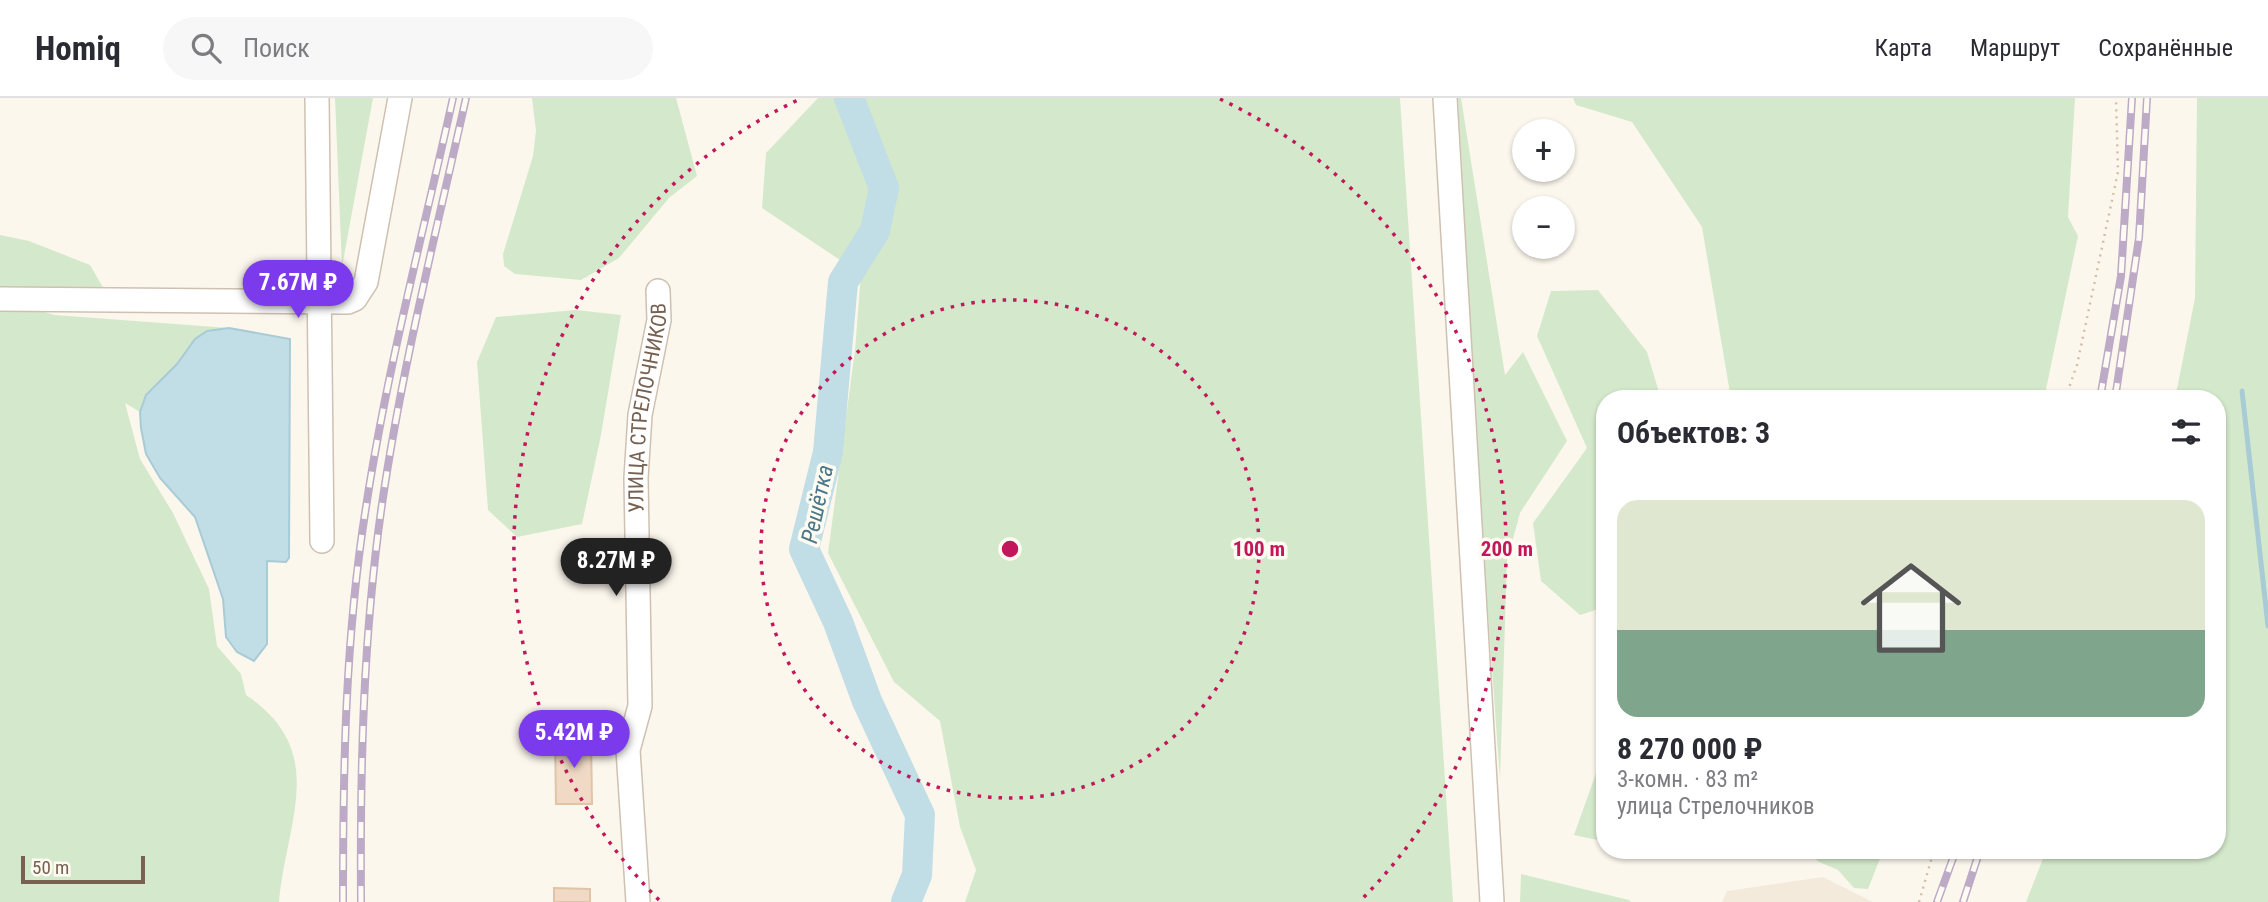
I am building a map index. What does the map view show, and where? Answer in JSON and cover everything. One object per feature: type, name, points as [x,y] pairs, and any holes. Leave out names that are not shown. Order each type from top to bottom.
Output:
[{"type":"street","points":[[317,98],[322,541]]},
{"type":"street","points":[[0,299],[320,302],[355,299],[366,282],[400,98]]},
{"type":"street","points":[[1445,98],[1492,902]]},
{"type":"street","name":"УЛИЦА СТРЕЛОЧНИКОВ","points":[[638,902],[628,750],[640,706],[636,478],[640,415],[659,320],[658,291]]},
{"type":"path","points":[[2068,390],[2077,365],[2118,172],[2116,98]]},
{"type":"path","points":[[1919,902],[1931,859]]},
{"type":"shaded area","points":[[1823,877],[1873,902],[1722,902],[1727,891]]},
{"type":"green space","points":[[335,98],[373,98],[342,267]]},
{"type":"green space","points":[[532,98],[676,98],[697,176],[669,198],[619,258],[581,280],[515,274],[504,266],[503,254],[533,156],[536,131]]},
{"type":"green space","points":[[818,98],[1400,98],[1453,902],[965,902],[976,870],[960,827],[940,721],[894,682],[828,553],[855,350],[861,274],[762,208],[766,153]]},
{"type":"green space","points":[[1458,98],[1461,98],[1505,375],[1523,352],[1567,441],[1520,513],[1507,561],[1500,779],[1476,449]]},
{"type":"green space","points":[[1573,98],[2075,98],[2068,217],[2078,236],[2046,390],[1729,390],[1702,227],[1632,122],[1576,105]]},
{"type":"green space","points":[[2197,98],[2268,98],[2268,902],[2026,902],[2043,859],[2226,859],[2226,390],[2177,390],[2195,298]]},
{"type":"green space","points":[[0,235],[29,241],[90,265],[105,291],[0,290]]},
{"type":"green space","points":[[1598,290],[1647,352],[1658,390],[1596,390],[1596,610],[1580,615],[1541,581],[1533,523],[1587,448],[1537,336],[1551,291]]},
{"type":"green space","points":[[0,309],[33,309],[55,315],[229,328],[207,331],[195,339],[177,364],[146,395],[140,412],[125,403],[140,459],[173,513],[209,589],[217,646],[241,674],[246,695],[272,717],[288,740],[295,764],[297,790],[279,902],[0,902]]},
{"type":"green space","points":[[576,310],[621,315],[601,435],[582,524],[517,537],[488,510],[477,362],[496,317]]},
{"type":"green space","points":[[1596,773],[1596,840],[1574,835]]},
{"type":"green space","points":[[1816,859],[1880,859],[1868,889],[1854,888],[1838,870]]},
{"type":"green space","points":[[1521,874],[1629,900],[1631,902],[1520,902]]},
{"type":"water","points":[[229,328],[290,339],[289,558],[286,562],[267,561],[267,644],[254,661],[237,652],[226,637],[223,599],[195,517],[160,478],[146,454],[141,428],[140,412],[146,395],[177,364],[195,339],[207,331]]},
{"type":"building","points":[[555,735],[591,735],[592,804],[556,804]]},
{"type":"building","points":[[554,888],[590,889],[590,902],[554,902]]},
{"type":"waterway","name":"Решётка","points":[[849,98],[884,188],[875,231],[843,282],[828,452],[804,549],[838,622],[867,701],[920,815],[917,875],[906,902]]},
{"type":"waterway","points":[[2242,391],[2268,626]]},
{"type":"railway","points":[[343,902],[349,655],[359,556],[384,404],[453,98]]},
{"type":"railway","points":[[361,902],[364,703],[382,504],[409,351],[466,98]]},
{"type":"railway","points":[[2102,390],[2121,276],[2132,98]]},
{"type":"railway","points":[[2116,390],[2139,238],[2147,98]]},
{"type":"railway","points":[[1937,902],[1953,859]]},
{"type":"railway","points":[[1963,902],[1977,859]]}]
